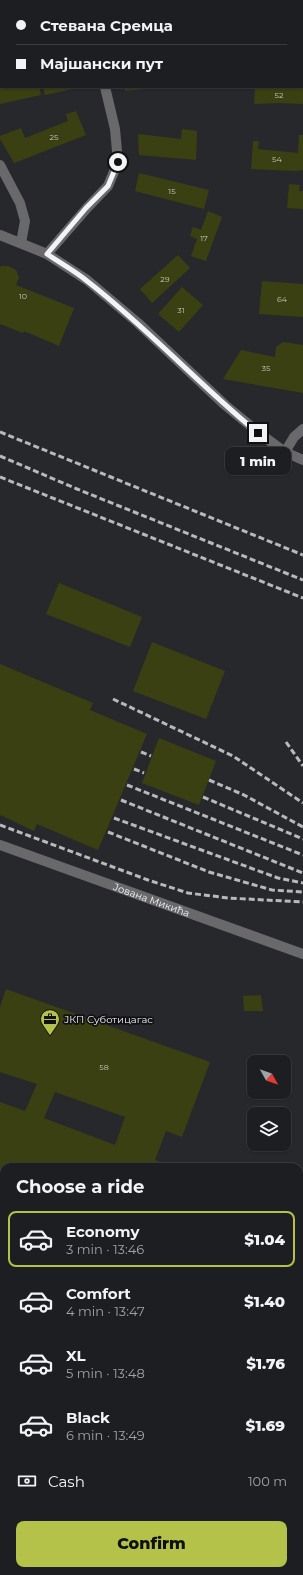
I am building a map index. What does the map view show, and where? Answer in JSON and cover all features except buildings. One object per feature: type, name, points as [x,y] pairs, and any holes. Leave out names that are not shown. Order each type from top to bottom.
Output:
[{"type":"street","points":[[47,254],[86,208],[108,186],[118,162],[115,130],[105,88]]},
{"type":"street","points":[[0,165],[20,203],[25,221],[21,244]]},
{"type":"street","points":[[0,235],[47,254],[87,280],[138,323],[225,405],[258,433],[286,452],[303,460]]},
{"type":"street","points":[[286,452],[294,437],[303,429]]},
{"type":"street","name":"Јована Микића","points":[[0,846],[303,954]]},
{"type":"railway","points":[[0,432],[303,555]]},
{"type":"railway","points":[[0,456],[77,489],[303,580]]},
{"type":"railway","points":[[0,477],[303,598]]},
{"type":"railway","points":[[113,699],[233,756],[303,803]]},
{"type":"railway","points":[[286,742],[303,766]]},
{"type":"railway","points":[[141,752],[151,756]]},
{"type":"railway","points":[[134,769],[144,773]]},
{"type":"railway","points":[[209,780],[244,795],[303,827]]},
{"type":"railway","points":[[127,785],[303,855]]},
{"type":"railway","points":[[203,797],[303,839]]},
{"type":"railway","points":[[121,800],[303,873]]},
{"type":"railway","points":[[114,818],[278,878],[303,883]]},
{"type":"railway","points":[[0,825],[148,880],[188,893],[228,898],[303,902]]},
{"type":"railway","points":[[108,832],[209,872],[272,890],[303,892]]},
{"type":"place","name":"ЈКП Суботицагас","points":[[50,1036]]},
{"type":"route","points":[[118,162],[108,186],[86,208],[47,254],[87,280],[138,323],[225,405],[258,433]]}]
